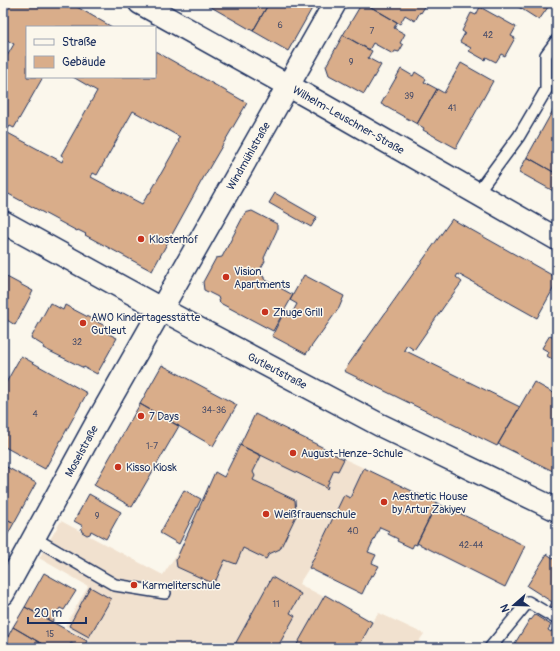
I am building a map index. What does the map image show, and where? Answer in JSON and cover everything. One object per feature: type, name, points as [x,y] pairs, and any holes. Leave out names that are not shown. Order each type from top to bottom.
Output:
[{"type":"main road","name":"Wilhelm-Leuschner-Straße","points":[[140,3],[289,85],[557,238]]},
{"type":"main road","name":"Windmühlstraße","points":[[161,309],[335,3]]},
{"type":"main road","name":"Gutleutstraße","points":[[3,222],[161,309],[380,425],[557,510]]},
{"type":"main road","name":"Moselstraße","points":[[3,594],[161,309]]},
{"type":"lane","points":[[477,193],[519,136],[546,90],[546,55],[557,40]]},
{"type":"lane","points":[[34,538],[115,585],[165,593]]},
{"type":"lane","points":[[490,648],[528,602],[557,619]]},
{"type":"shaded area","points":[[255,414],[364,468],[350,498],[344,495],[309,568],[299,584],[372,622],[379,613],[424,634],[414,648],[99,648],[65,626],[88,586],[39,558],[61,521],[163,575],[182,546],[215,472],[224,477]]},
{"type":"building","points":[[3,3],[70,3],[110,26],[26,26],[26,78],[42,78],[14,128],[10,126],[6,132],[62,162],[64,157],[61,155],[97,91],[75,78],[156,78],[156,52],[247,103],[152,271],[85,235],[86,234],[78,230],[77,231],[3,191],[3,63],[14,44],[3,38]],"holes":[[[133,111],[180,137],[179,142],[150,193],[142,204],[91,177],[93,173],[97,175]]]},
{"type":"building","points":[[204,3],[269,3],[253,31]]},
{"type":"building","points":[[269,3],[315,3],[288,51],[253,31]]},
{"type":"building","points":[[362,3],[397,22],[394,28],[405,34],[400,43],[403,45],[399,52],[395,51],[393,54],[373,43],[369,50],[343,35]]},
{"type":"building","points":[[364,3],[423,3],[426,5],[415,21],[405,15],[400,24]]},
{"type":"building","points":[[511,3],[551,3],[539,20]]},
{"type":"building","points":[[480,7],[516,27],[511,36],[515,38],[505,56],[501,54],[496,62],[486,57],[485,60],[469,51],[471,48],[460,42],[465,33],[462,31],[471,13],[476,15]]},
{"type":"building","points":[[343,35],[372,51],[368,58],[381,65],[364,94],[329,75],[326,66]]},
{"type":"building","points":[[461,63],[493,81],[456,148],[423,130],[424,128],[417,124],[437,89],[444,93]]},
{"type":"building","points":[[401,69],[413,76],[415,72],[426,79],[424,82],[437,89],[417,124],[381,104]]},
{"type":"building","points":[[557,103],[557,174],[527,157]]},
{"type":"building","points":[[527,157],[557,174],[557,193],[519,172]]},
{"type":"building","points":[[275,193],[317,217],[311,227],[269,203]]},
{"type":"building","points":[[252,211],[277,224],[277,230],[264,258],[265,261],[258,273],[264,277],[264,279],[293,295],[273,331],[220,303],[218,297],[204,290],[203,282],[216,258],[222,257],[245,213]]},
{"type":"building","points":[[452,219],[557,278],[557,282],[537,318],[458,274],[456,277],[462,282],[414,350],[407,345],[404,350],[520,407],[497,446],[344,371]]},
{"type":"building","points":[[3,275],[33,291],[15,325],[7,320],[3,328]]},
{"type":"building","points":[[304,275],[344,296],[339,308],[306,354],[272,336],[283,314],[290,317],[297,304],[290,300]]},
{"type":"building","points":[[50,303],[63,310],[65,305],[109,328],[107,333],[117,338],[97,374],[43,348],[44,346],[31,338]]},
{"type":"building","points":[[557,331],[557,362],[547,356],[549,352],[542,348],[550,335],[554,337]]},
{"type":"building","points":[[21,356],[87,393],[45,469],[3,446],[3,388]]},
{"type":"building","points":[[162,365],[237,405],[213,446],[140,404]]},
{"type":"building","points":[[534,382],[557,395],[557,473],[498,444]]},
{"type":"building","points":[[140,404],[179,426],[132,507],[94,485]]},
{"type":"building","name":"August-Henze-Schule","points":[[255,414],[344,459],[338,471],[334,470],[327,489],[324,486],[240,445]]},
{"type":"building","points":[[240,445],[261,456],[253,472],[255,476],[253,480],[295,500],[296,516],[280,549],[269,554],[266,559],[243,548],[236,564],[225,560],[216,580],[210,582],[177,567],[176,560],[215,472],[224,477]]},
{"type":"building","points":[[3,465],[36,483],[14,523],[3,517]]},
{"type":"building","points":[[364,468],[437,503],[417,545],[414,544],[412,548],[397,541],[398,539],[388,534],[389,531],[380,527],[368,552],[376,555],[372,563],[379,566],[373,576],[371,575],[362,594],[309,568],[344,495],[350,498]]},
{"type":"building","points":[[184,490],[201,499],[179,544],[160,533]]},
{"type":"building","points":[[89,494],[121,512],[106,539],[91,531],[90,534],[87,535],[82,532],[81,529],[83,526],[74,521]]},
{"type":"building","points":[[437,503],[525,546],[505,587],[417,543]]},
{"type":"building","points":[[3,517],[14,523],[3,543]]},
{"type":"building","points":[[547,554],[557,561],[557,611],[550,606],[552,602],[527,586]]},
{"type":"building","points":[[44,573],[76,591],[64,610],[60,608],[52,622],[25,607]]},
{"type":"building","points":[[272,577],[301,594],[290,613],[295,616],[277,648],[233,648]]},
{"type":"building","points":[[90,587],[111,599],[89,637],[69,626]]},
{"type":"building","points":[[325,595],[372,622],[358,648],[295,648]]},
{"type":"building","points":[[25,607],[87,641],[83,648],[79,648],[71,643],[68,648],[49,648],[13,627]]},
{"type":"building","points":[[535,615],[551,625],[548,630],[551,632],[554,627],[557,629],[557,648],[512,648],[530,619],[531,620]]},
{"type":"building","points":[[13,627],[49,648],[3,648]]},
{"type":"place","name":"Klosterhof","points":[[141,239]]},
{"type":"place","name":"Vision Apartments","points":[[226,277]]},
{"type":"place","name":"Zhuge Grill","points":[[265,312]]},
{"type":"place","name":"AWO Kindertagesstätte Gutleut","points":[[83,323]]},
{"type":"place","name":"7 Days","points":[[141,416]]},
{"type":"place","name":"August-Henze-Schule","points":[[293,453]]},
{"type":"place","name":"Kisso Kiosk","points":[[118,467]]},
{"type":"place","name":"Aesthetic House by Artur Zakiyev","points":[[384,502]]},
{"type":"place","name":"Weißfrauenschule","points":[[266,514]]},
{"type":"place","name":"Karmeliterschule","points":[[134,585]]}]
